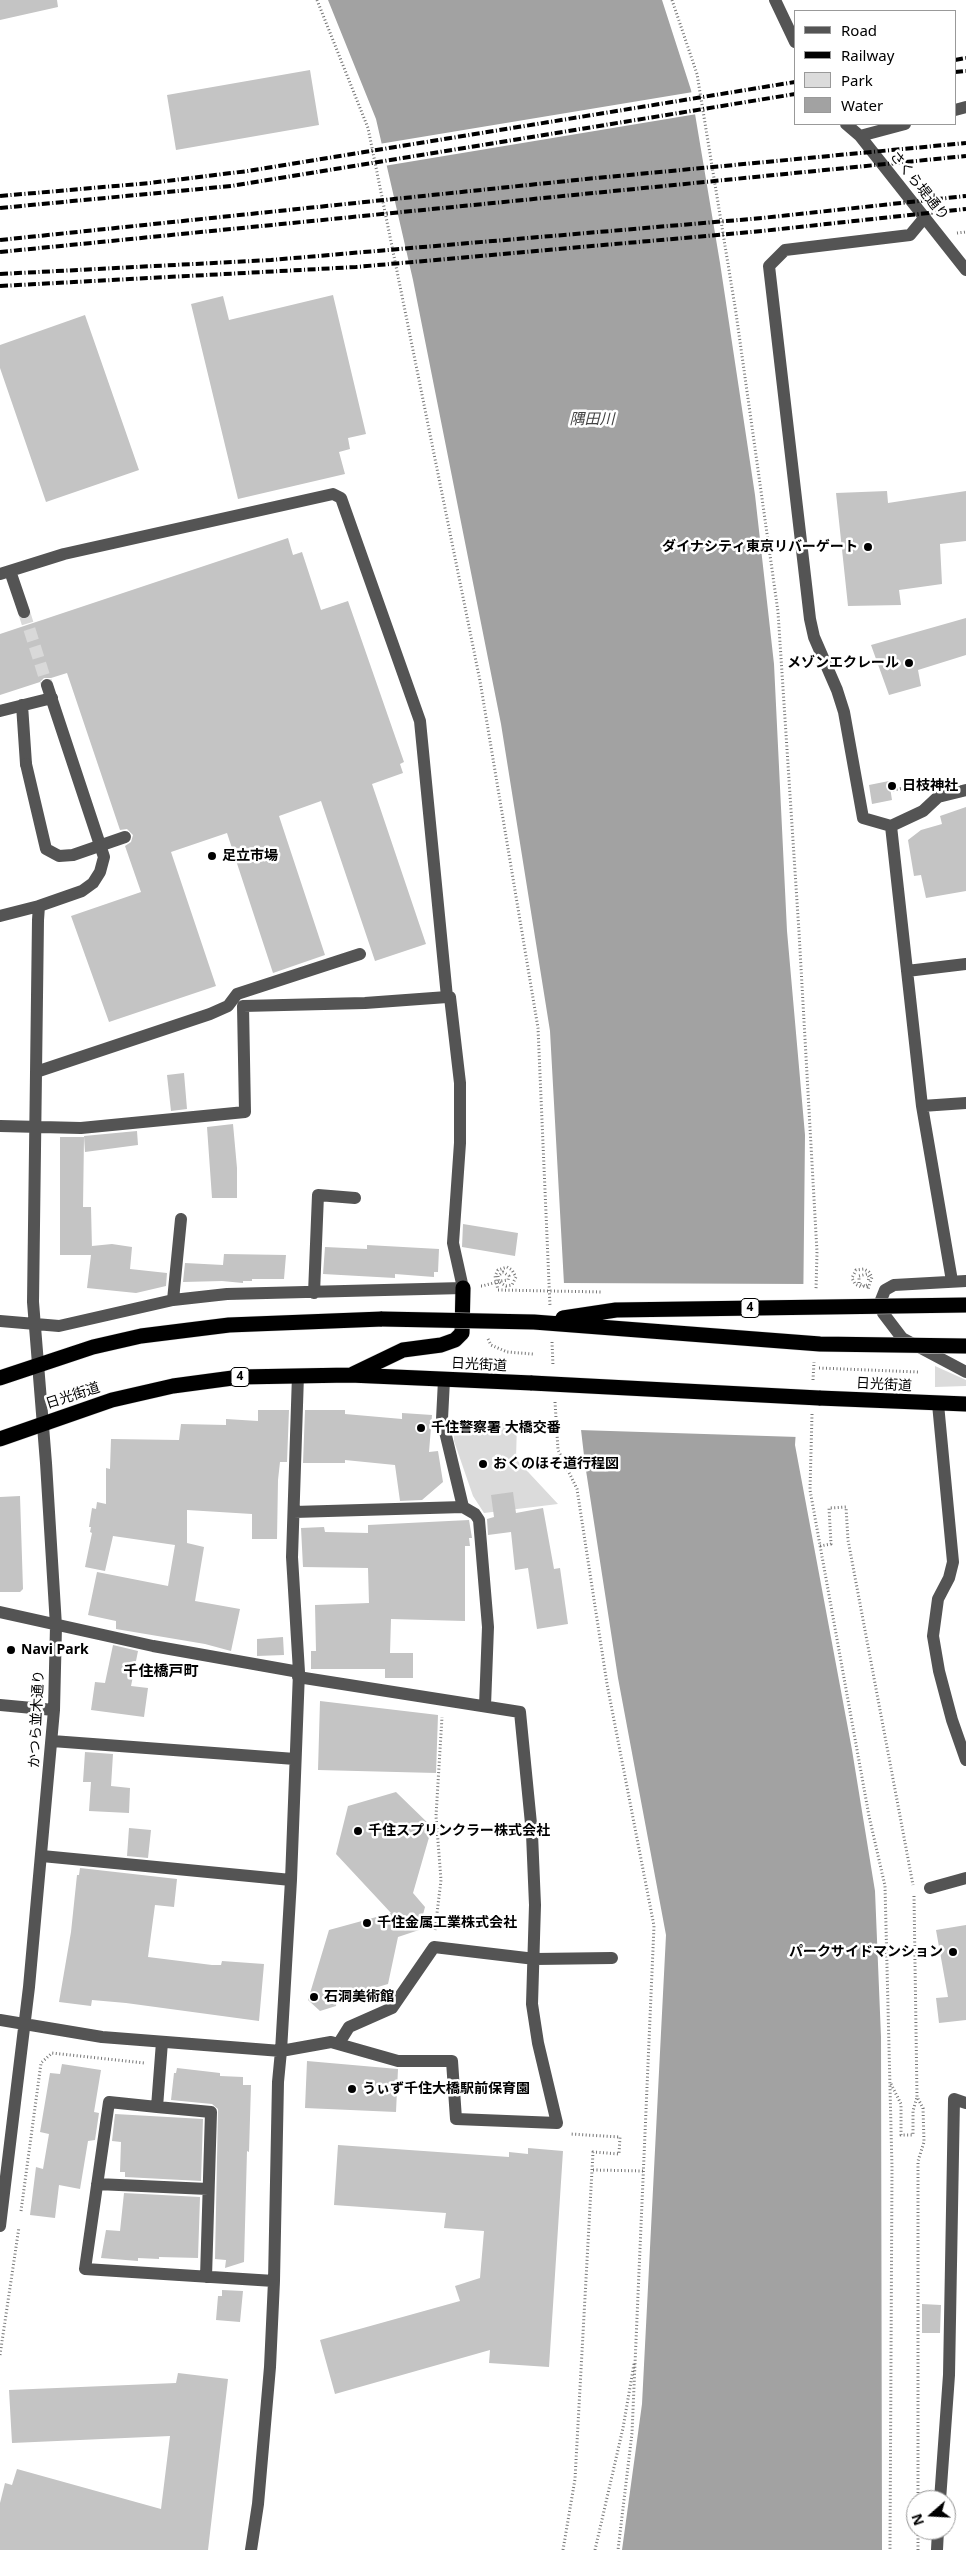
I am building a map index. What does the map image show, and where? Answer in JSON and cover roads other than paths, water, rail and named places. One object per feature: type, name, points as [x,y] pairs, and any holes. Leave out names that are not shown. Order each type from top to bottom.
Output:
[{"type":"highway","points":[[350,1375],[403,1350],[441,1345],[455,1340],[462,1333],[463,1288]]},
{"type":"highway","name":"4","points":[[534,1322],[616,1310],[966,1305]]},
{"type":"highway","name":"4","points":[[0,1378],[37,1365],[141,1336],[185,1330],[292,1321],[382,1319],[534,1322],[820,1344],[966,1346]]},
{"type":"highway","name":"日光街道","points":[[0,1439],[112,1400],[173,1386],[240,1377],[350,1375],[532,1384],[815,1404],[966,1404]]},
{"type":"street","points":[[775,0],[794,40]]},
{"type":"street","name":"さくら堤通り","points":[[847,125],[860,136],[966,270]]},
{"type":"street","points":[[860,136],[901,125]]},
{"type":"street","points":[[925,217],[910,235],[785,250],[769,266],[814,636],[837,690],[844,712],[863,818],[891,826],[923,811],[938,797],[966,790]]},
{"type":"street","points":[[0,1321],[35,1326],[59,1326],[173,1300],[227,1294],[463,1288],[453,1243],[460,1143],[460,1084],[450,997],[448,997],[420,721],[341,498],[333,494],[64,554],[5,572],[24,612]]},
{"type":"street","points":[[0,916],[40,906],[82,891],[94,883],[100,872],[104,857],[47,685]]},
{"type":"street","points":[[0,711],[52,698]]},
{"type":"street","points":[[22,705],[26,764],[46,849],[59,856],[73,855],[125,837]]},
{"type":"street","points":[[891,826],[922,1106],[952,1281]]},
{"type":"street","name":"かつら並木通り","points":[[0,2226],[42,1856],[54,1710],[56,1626],[33,1302],[40,906]]},
{"type":"street","points":[[228,1006],[237,994],[360,954]]},
{"type":"street","points":[[907,972],[966,964]]},
{"type":"street","points":[[36,1072],[210,1014],[228,1006],[302,1006],[448,997]]},
{"type":"street","points":[[0,1126],[81,1128],[245,1112],[243,1006]]},
{"type":"street","points":[[922,1106],[966,1103]]},
{"type":"street","points":[[314,1293],[318,1195],[355,1198]]},
{"type":"street","points":[[173,1300],[181,1219]]},
{"type":"street","points":[[966,1281],[914,1282],[887,1287],[881,1300],[883,1313],[902,1338],[966,1372]]},
{"type":"street","points":[[251,2550],[258,2504],[270,2367],[274,2281],[278,2082],[291,1880],[296,1759],[299,1674],[292,1557],[298,1375]]},
{"type":"street","points":[[444,1380],[442,1418],[463,1507]]},
{"type":"street","points":[[938,1404],[953,1562],[949,1578],[938,1599],[933,1636],[939,1671],[952,1720],[966,1760]]},
{"type":"street","points":[[294,1512],[463,1507],[475,1514],[479,1520],[488,1627],[485,1706]]},
{"type":"street","points":[[0,1612],[56,1626],[299,1674],[520,1712],[532,1834],[536,1959],[532,2004],[538,2044],[557,2123],[456,2120],[452,2061],[398,2061],[330,2042],[281,2051],[102,2037],[0,2020]]},
{"type":"street","points":[[0,1705],[54,1710]]},
{"type":"street","points":[[52,1741],[296,1759]]},
{"type":"street","points":[[42,1856],[291,1880]]},
{"type":"street","points":[[930,1888],[966,1878]]},
{"type":"street","points":[[339,2043],[349,2027],[392,2008],[434,1948],[536,1959],[612,1958]]},
{"type":"street","points":[[157,2107],[162,2042]]},
{"type":"street","points":[[941,2490],[949,2375],[954,2099],[966,2103]]},
{"type":"street","points":[[206,2277],[211,2112],[109,2102],[85,2269],[206,2277],[274,2281]]},
{"type":"street","points":[[97,2184],[208,2189]]},
{"type":"water","name":"隅田川","points":[[328,0],[662,0],[691,90],[720,263],[755,495],[774,664],[787,931],[805,1135],[803,1322],[795,1445],[852,1750],[875,1891],[881,2037],[882,2550],[622,2550],[642,2404],[666,1935],[618,1678],[585,1464],[564,1284],[550,1031],[501,724],[413,280],[376,119]]},
{"type":"tunnel","points":[[24,612],[47,685]]},
{"type":"railway","points":[[956,60],[966,58]]},
{"type":"railway","points":[[956,72],[966,71]]},
{"type":"railway","points":[[0,196],[150,183],[248,171],[794,82]]},
{"type":"railway","points":[[0,208],[231,186],[794,94]]},
{"type":"railway","points":[[0,240],[586,179],[966,143]]},
{"type":"railway","points":[[0,252],[966,156]]},
{"type":"railway","points":[[0,274],[271,260],[762,218],[966,196]]},
{"type":"railway","points":[[0,286],[356,267],[762,231],[966,209]]},
{"type":"place","name":"ダイナシティ東京リバーゲート","points":[[868,547]]},
{"type":"place","name":"メゾンエクレール","points":[[909,663]]},
{"type":"place","name":"日枝神社","points":[[892,786]]},
{"type":"place","name":"足立市場","points":[[212,856]]},
{"type":"place","name":"千住警察署 大橋交番","points":[[421,1428]]},
{"type":"place","name":"おくのほそ道行程図","points":[[483,1464]]},
{"type":"place","name":"Navi Park","points":[[11,1650]]},
{"type":"place","name":"千住スプリンクラー株式会社","points":[[358,1831]]},
{"type":"place","name":"千住金属工業株式会社","points":[[367,1923]]},
{"type":"place","name":"パークサイドマンション","points":[[953,1952]]},
{"type":"place","name":"石洞美術館","points":[[314,1997]]},
{"type":"place","name":"うぃず千住大橋駅前保育園","points":[[352,2089]]},
{"type":"district","name":"千住橋戸町","points":[[161,1672]]}]
